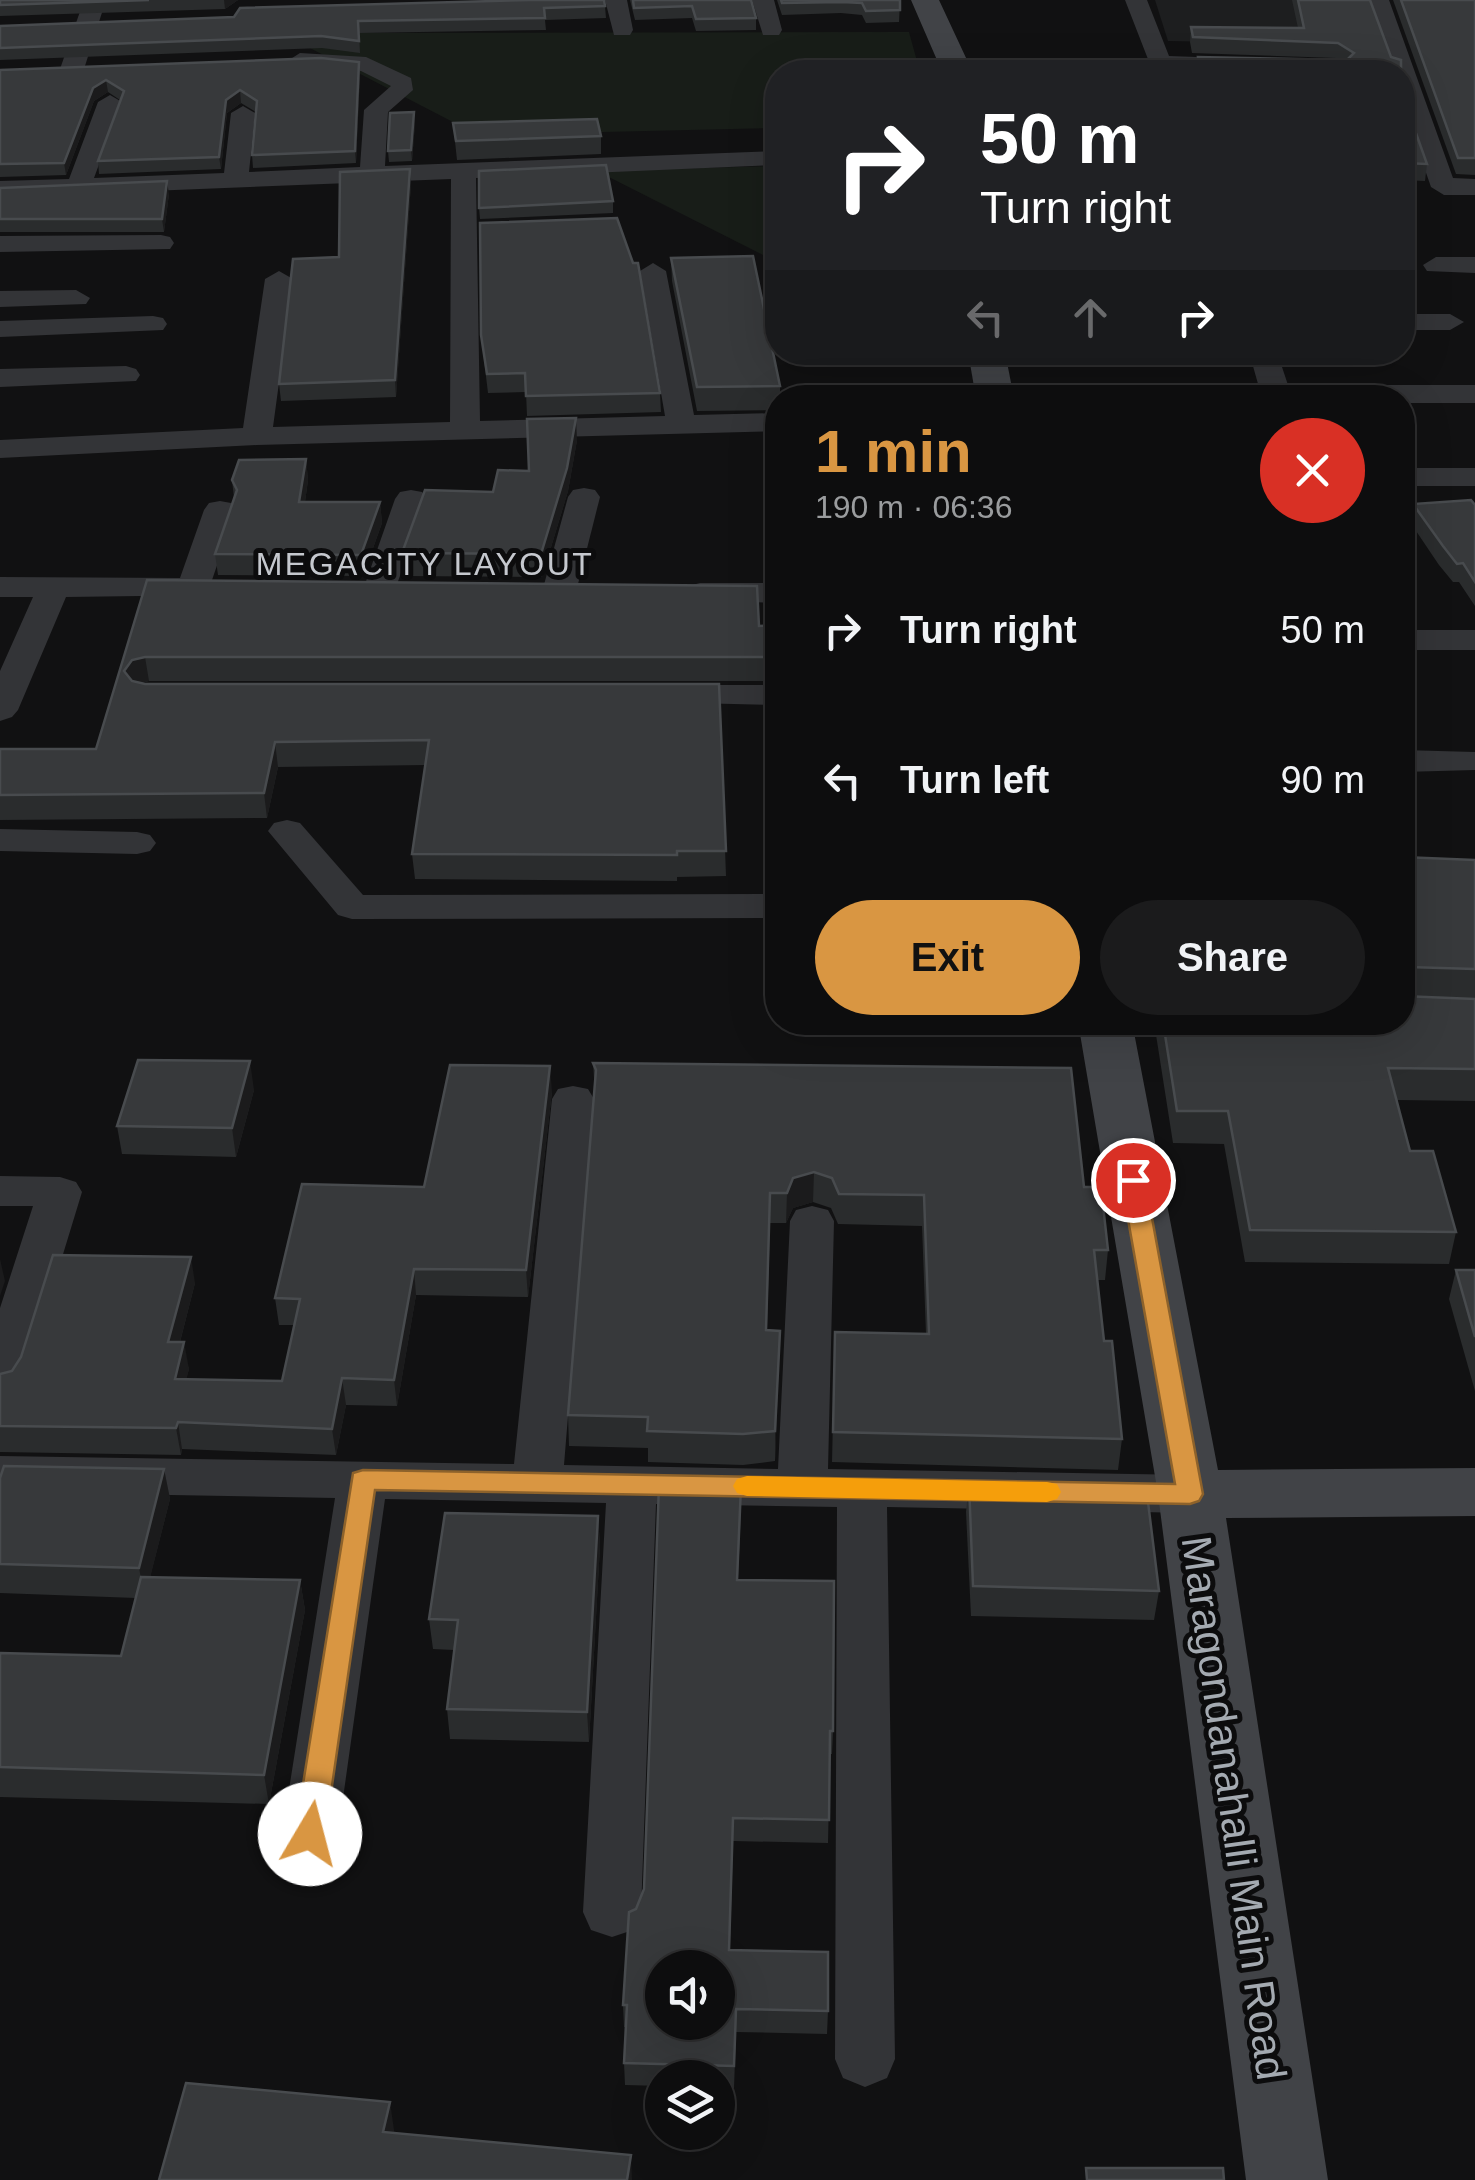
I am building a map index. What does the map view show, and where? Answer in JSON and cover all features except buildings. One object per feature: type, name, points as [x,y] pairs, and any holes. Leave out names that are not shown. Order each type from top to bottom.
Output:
[{"type":"street","points":[[72,69],[95,0]]},
{"type":"street","points":[[616,0],[622,30]]},
{"type":"street","points":[[762,0],[771,30]]},
{"type":"street","points":[[925,0],[952,60]]},
{"type":"street","points":[[1136,0],[1158,60]]},
{"type":"street","points":[[1378,0],[1399,60]]},
{"type":"street","points":[[269,61],[322,59],[366,64],[403,83],[401,90],[376,110],[372,172]]},
{"type":"street","points":[[79,186],[110,102]]},
{"type":"street","points":[[1415,106],[1444,186],[1475,187]]},
{"type":"street","points":[[236,179],[244,114]]},
{"type":"street","points":[[0,189],[765,158]]},
{"type":"street","points":[[463,168],[472,231],[465,430]]},
{"type":"street","points":[[0,244],[162,243]]},
{"type":"street","points":[[1436,265],[1475,265]]},
{"type":"street","points":[[653,271],[681,424]]},
{"type":"street","points":[[257,436],[279,280]]},
{"type":"street","points":[[0,300],[106,297]]},
{"type":"street","points":[[1415,322],[1450,322]]},
{"type":"street","points":[[0,330],[153,324]]},
{"type":"street","points":[[0,378],[126,375]]},
{"type":"street","points":[[1415,395],[1475,394]]},
{"type":"street","points":[[0,449],[257,436],[765,422]]},
{"type":"street","points":[[1415,477],[1475,477]]},
{"type":"street","points":[[559,592],[584,497]]},
{"type":"street","points":[[379,590],[411,498]]},
{"type":"street","points":[[193,588],[220,510]]},
{"type":"street","points":[[0,587],[230,589]]},
{"type":"street","points":[[0,710],[54,587]]},
{"type":"street","points":[[342,590],[419,590]]},
{"type":"street","points":[[519,591],[599,592]]},
{"type":"street","points":[[658,592],[765,593]]},
{"type":"street","points":[[1415,640],[1475,640]]},
{"type":"street","points":[[620,695],[765,695]]},
{"type":"street","points":[[1415,761],[1469,762]]},
{"type":"street","points":[[287,831],[352,907],[765,906]]},
{"type":"street","points":[[0,840],[138,843]]},
{"type":"street","name":"Maragondanahalli Main Road","points":[[1107,1035],[1190,1494],[1287,2180]]},
{"type":"street","points":[[537,1483],[573,1099]]},
{"type":"street","points":[[0,1191],[60,1192],[0,1382]]},
{"type":"street","points":[[802,1487],[812,1221]]},
{"type":"street","points":[[0,1474],[1190,1494],[1475,1492]]},
{"type":"street","points":[[310,1834],[363,1480]]},
{"type":"street","points":[[612,1912],[632,1484]]},
{"type":"street","points":[[862,1488],[865,2059]]},
{"type":"shaded area","points":[[1155,0],[1319,0],[1334,44],[1168,41]]},
{"type":"shaded area","points":[[909,32],[917,60],[765,60],[765,128],[478,135],[281,33]]},
{"type":"shaded area","points":[[765,166],[765,256],[597,171]]},
{"type":"slow traffic","points":[[747,1486],[1047,1492]]},
{"type":"district","name":"MEGACITY LAYOUT","points":[[425,564]]},
{"type":"route","points":[[310,1834],[363,1480],[1190,1494],[1133,1180]]}]
